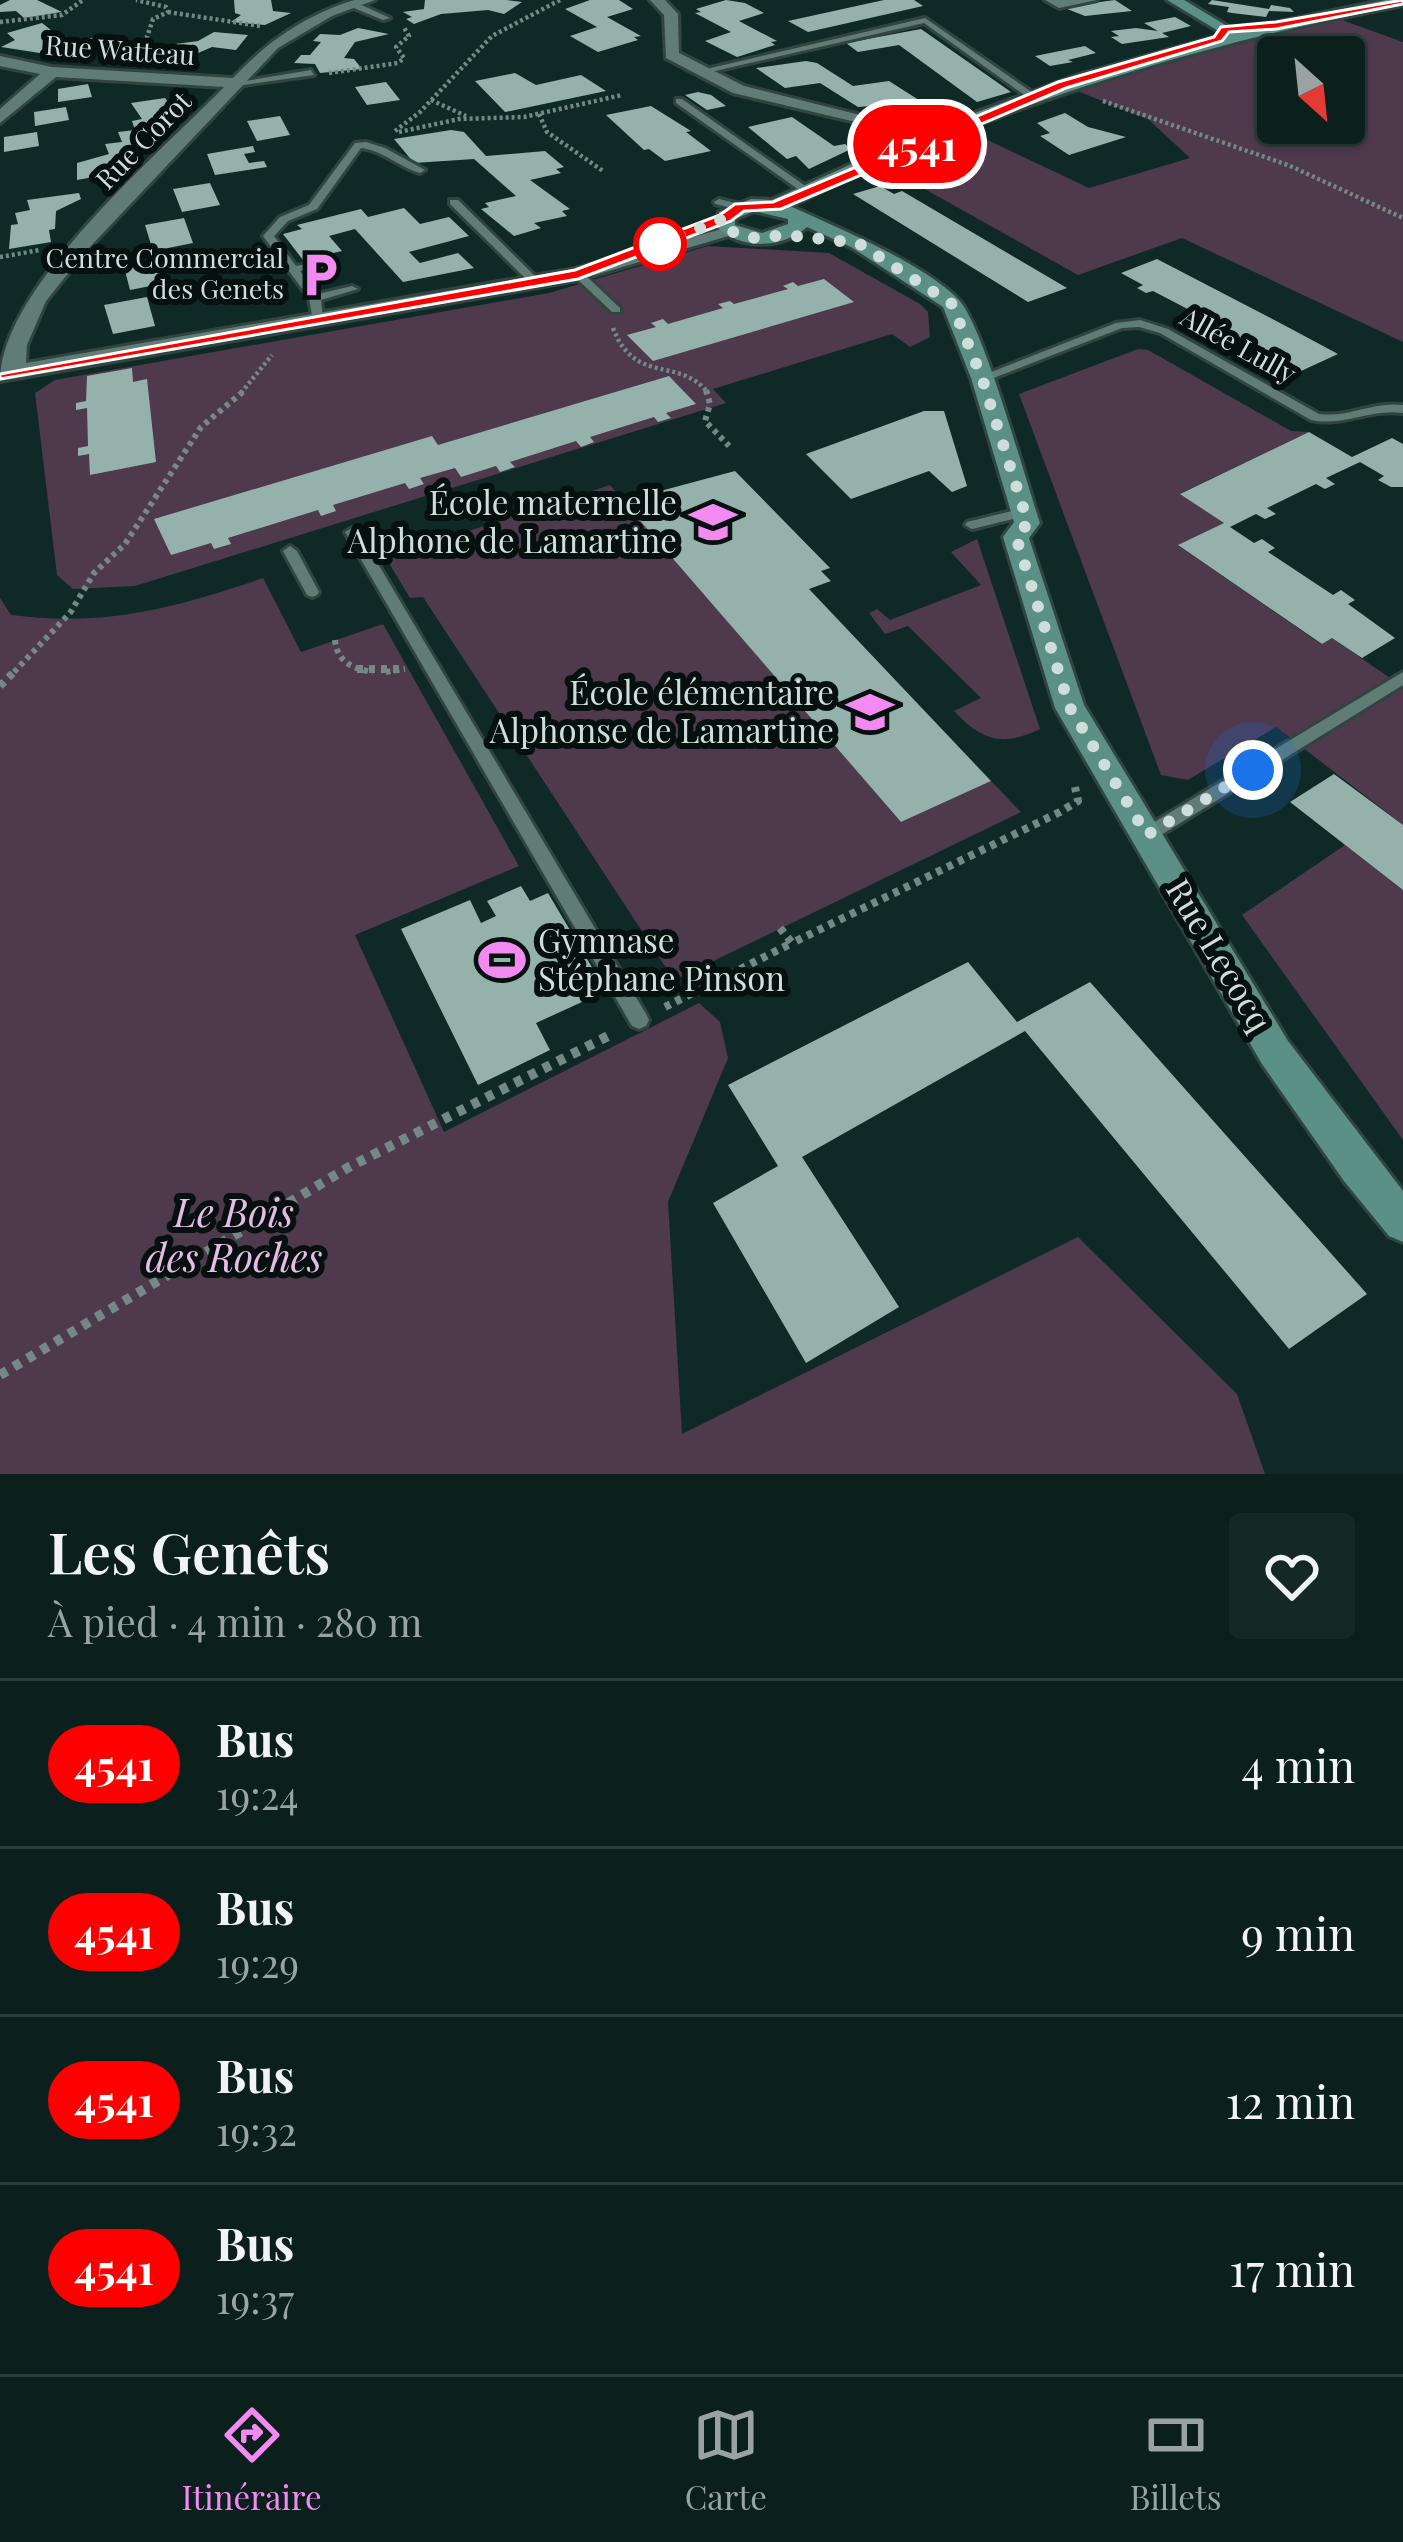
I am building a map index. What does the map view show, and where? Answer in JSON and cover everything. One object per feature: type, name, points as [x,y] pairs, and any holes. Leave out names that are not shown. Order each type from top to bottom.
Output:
[{"type":"street","points":[[657,0],[671,14],[671,56],[739,90],[936,136]]},
{"type":"street","points":[[1052,0],[1059,4],[1090,0]]},
{"type":"street","points":[[1174,0],[1221,34]]},
{"type":"street","points":[[7,372],[280,326],[316,309],[578,274],[729,215],[776,206],[1062,85],[1221,34],[1403,1]]},
{"type":"street","name":"Rue Corot","points":[[7,372],[36,300],[80,246],[273,45],[297,29],[360,2]]},
{"type":"street","name":"Rue Watteau","points":[[0,61],[52,72],[237,83]]},
{"type":"street","points":[[0,118],[52,72]]},
{"type":"street","name":"Rue Lecocq","points":[[776,206],[858,243],[952,304],[982,378],[1028,523],[1016,537],[1070,708],[1271,1042],[1357,1170],[1403,1222]]},
{"type":"street","name":"Rue Lecocq","points":[[729,215],[752,238],[786,235],[858,243]]},
{"type":"street","points":[[786,235],[798,226],[797,216]]},
{"type":"lane","points":[[360,2],[386,18]]},
{"type":"lane","points":[[702,71],[926,20],[1033,97]]},
{"type":"lane","points":[[237,83],[311,73]]},
{"type":"lane","points":[[679,101],[806,190]]},
{"type":"lane","points":[[352,289],[316,309],[268,236],[284,220],[313,207],[351,150],[373,144],[399,163],[420,170]]},
{"type":"lane","points":[[454,202],[536,283]]},
{"type":"lane","points":[[504,251],[522,246]]},
{"type":"lane","points":[[293,270],[329,261]]},
{"type":"lane","points":[[578,274],[616,310]]},
{"type":"lane","name":"Allée Lully","points":[[982,378],[1120,325],[1140,323],[1315,417],[1340,422],[1386,406],[1403,409]]},
{"type":"lane","points":[[1288,414],[1315,417]]},
{"type":"lane","points":[[972,525],[1024,512]]},
{"type":"lane","points":[[352,532],[639,1020]]},
{"type":"lane","points":[[290,551],[312,592]]},
{"type":"lane","points":[[1147,835],[1403,678]]},
{"type":"path","points":[[0,22],[62,15],[83,0]]},
{"type":"path","points":[[136,0],[166,7],[168,12]]},
{"type":"path","points":[[373,144],[431,100],[438,87],[490,37],[560,0]]},
{"type":"path","points":[[75,74],[147,37],[156,16],[168,12],[192,10],[230,23],[297,29]]},
{"type":"path","points":[[311,73],[338,75],[398,63],[404,58],[396,47],[409,36],[407,29],[386,18]]},
{"type":"path","points":[[1062,85],[1288,165],[1403,218]]},
{"type":"path","points":[[394,132],[473,118],[539,114],[622,95]]},
{"type":"path","points":[[431,100],[473,118]]},
{"type":"path","points":[[539,114],[547,132],[603,171]]},
{"type":"path","points":[[616,310],[611,325],[620,346],[641,365],[676,370],[699,384],[709,395],[711,409],[705,421],[729,446]]},
{"type":"path","points":[[0,686],[70,613],[94,572],[125,544],[201,427],[253,383],[278,345],[280,326]]},
{"type":"path","points":[[335,640],[343,663],[367,671],[429,664]]},
{"type":"path","points":[[0,1375],[350,1167],[1060,812],[1078,801],[1074,783]]},
{"type":"path","points":[[779,928],[792,943]]},
{"type":"green space","points":[[1325,14],[1403,42],[1403,342],[1182,238],[1078,275],[889,169],[977,135],[1089,188],[1190,158],[1148,119],[1062,85]]},
{"type":"green space","points":[[708,246],[829,253],[920,304],[928,312],[930,337],[910,347],[892,334],[713,389],[726,403],[135,586],[73,589],[57,575],[35,393],[55,380],[549,293]]},
{"type":"green space","points":[[1138,349],[1148,350],[1291,431],[1309,432],[1181,493],[1224,523],[1179,546],[1321,644],[1332,638],[1403,687],[1403,825],[1276,727],[1188,780],[1161,775],[1019,394]]},
{"type":"green space","points":[[610,485],[901,822],[991,781],[1021,812],[674,980],[423,597],[410,598],[386,558]]},
{"type":"green space","points":[[977,539],[1040,729],[1014,738],[983,735],[964,721],[954,711],[981,698],[908,626],[885,634],[869,613],[877,609],[890,620],[981,585],[951,552]]},
{"type":"green space","name":"Le Bois des Roches","points":[[263,578],[301,652],[383,624],[519,866],[355,935],[444,1132],[699,1003],[720,1022],[728,1058],[668,1202],[682,1434],[1078,1237],[1237,1394],[1265,1474],[0,1474],[0,598],[11,615],[109,616],[169,606]]},
{"type":"green space","points":[[1345,845],[1403,890],[1403,1140],[1242,915]]},
{"type":"building","points":[[10,0],[37,0],[62,12],[24,18],[16,11],[0,12],[0,5]]},
{"type":"building","points":[[234,0],[271,0],[273,11],[291,13],[265,25],[231,22],[241,15],[235,13]]},
{"type":"building","points":[[425,0],[522,2],[504,14],[488,10],[441,14],[414,24],[406,19],[412,17],[403,12],[424,9]]},
{"type":"building","points":[[590,0],[619,0],[633,9],[607,17],[641,36],[634,37],[638,40],[598,52],[570,36],[597,27],[565,9]]},
{"type":"building","points":[[726,0],[764,13],[739,21],[777,41],[771,42],[775,45],[737,57],[705,41],[731,32],[695,13],[701,12],[696,9]]},
{"type":"building","points":[[884,0],[914,0],[923,6],[808,32],[788,21]]},
{"type":"building","points":[[1115,0],[1132,11],[1085,16],[1062,7]]},
{"type":"building","points":[[1212,0],[1294,12],[1269,11],[1266,17],[1232,13],[1227,12],[1229,7],[1208,4]]},
{"type":"building","points":[[1175,17],[1191,26],[1162,33],[1169,37],[1122,44],[1111,37],[1119,36],[1111,31],[1158,31],[1144,23]]},
{"type":"building","points":[[42,23],[49,33],[81,39],[119,35],[107,48],[85,48],[66,57],[1,47],[15,40],[7,33]]},
{"type":"building","points":[[358,28],[389,34],[355,42],[344,58],[354,59],[362,69],[320,73],[315,64],[294,63],[301,55],[310,55],[321,42],[313,41],[320,34],[340,35]]},
{"type":"building","points":[[921,29],[1011,92],[977,102],[899,45],[858,52],[846,43]]},
{"type":"building","points":[[214,32],[248,35],[236,50],[212,47],[166,67],[152,60],[128,64],[128,57],[121,58],[122,51],[198,41]]},
{"type":"building","points":[[1085,46],[1096,53],[1068,60],[1073,62],[1050,66],[1035,56]]},
{"type":"building","points":[[806,61],[853,86],[889,81],[922,102],[858,107],[820,83],[785,88],[756,68]]},
{"type":"building","points":[[515,73],[536,85],[581,75],[606,91],[505,112],[475,81]]},
{"type":"building","points":[[386,82],[400,100],[367,105],[355,87]]},
{"type":"building","points":[[88,84],[92,97],[58,102],[58,89]]},
{"type":"building","points":[[698,92],[726,106],[707,110],[685,95]]},
{"type":"building","points":[[165,98],[178,114],[166,115],[170,124],[154,127],[158,136],[141,138],[145,148],[127,151],[130,160],[111,163],[115,173],[77,180],[77,163],[109,154],[105,144],[122,142],[118,132],[135,130],[132,121],[142,119],[131,103]]},
{"type":"building","points":[[651,106],[691,131],[686,132],[711,151],[665,161],[644,150],[606,115]]},
{"type":"building","points":[[66,107],[69,120],[35,126],[34,112]]},
{"type":"building","points":[[1065,113],[1088,127],[1126,137],[1069,155],[1040,136],[1050,133],[1037,123]]},
{"type":"building","points":[[280,116],[290,135],[257,141],[247,121]]},
{"type":"building","points":[[792,117],[834,146],[845,144],[851,149],[809,169],[796,156],[787,159],[748,127]]},
{"type":"building","points":[[37,132],[39,146],[4,152],[4,137]]},
{"type":"building","points":[[464,132],[486,156],[545,151],[564,167],[556,169],[561,173],[530,180],[570,209],[562,211],[567,216],[534,223],[541,228],[514,236],[481,209],[489,207],[485,203],[516,196],[474,159],[414,163],[394,139]]},
{"type":"building","points":[[253,146],[255,152],[244,154],[249,163],[264,161],[267,167],[215,175],[207,154]]},
{"type":"building","points":[[210,183],[220,205],[182,212],[173,189]]},
{"type":"building","points":[[880,186],[894,194],[902,191],[1067,288],[1028,302],[853,194]]},
{"type":"building","points":[[79,193],[81,199],[56,211],[55,229],[49,230],[51,242],[9,249],[11,225],[18,224],[15,213],[30,210],[27,200]]},
{"type":"building","points":[[404,208],[420,224],[449,217],[469,236],[409,252],[420,263],[458,253],[474,268],[403,282],[355,229],[329,236],[342,251],[303,260],[283,234],[302,229],[297,225],[361,209],[368,217]]},
{"type":"building","points":[[184,218],[193,243],[153,251],[145,225]]},
{"type":"building","points":[[163,256],[171,282],[130,290],[123,263]]},
{"type":"building","points":[[1157,259],[1338,354],[1301,371],[1273,356],[1267,359],[1256,353],[1262,350],[1211,322],[1205,325],[1194,319],[1201,316],[1153,291],[1146,293],[1137,288],[1143,285],[1121,273]]},
{"type":"building","points":[[824,279],[854,302],[653,361],[627,335],[656,327],[651,323],[663,319],[668,324],[723,308],[718,304],[788,289],[783,286],[793,282],[798,286]]},
{"type":"building","points":[[147,297],[155,326],[113,334],[104,305]]},
{"type":"building","points":[[132,368],[133,382],[147,379],[156,462],[90,475],[89,454],[78,456],[78,448],[88,446],[87,408],[76,410],[76,403],[86,401],[87,376]]},
{"type":"building","points":[[669,376],[696,404],[666,413],[671,418],[658,422],[654,417],[590,437],[594,442],[581,447],[576,441],[510,462],[515,467],[500,472],[496,466],[461,477],[455,468],[420,478],[424,484],[409,489],[405,483],[333,505],[336,511],[321,516],[318,510],[228,538],[231,544],[214,549],[211,543],[171,555],[154,519],[432,436],[438,445]]},
{"type":"building","points":[[924,411],[944,411],[967,486],[952,492],[929,471],[851,499],[806,454]]},
{"type":"building","points":[[1309,432],[1352,457],[1392,438],[1403,444],[1403,487],[1378,480],[1384,476],[1360,462],[1326,478],[1335,484],[1325,489],[1316,484],[1267,508],[1276,514],[1265,519],[1256,514],[1230,527],[1254,543],[1262,539],[1275,548],[1268,552],[1333,595],[1341,590],[1355,600],[1348,604],[1395,638],[1362,658],[1332,638],[1322,644],[1178,545],[1224,523],[1180,494]]},
{"type":"building","points":[[735,471],[830,568],[821,571],[831,581],[809,589],[991,781],[901,822],[623,501]]},
{"type":"building","points":[[1334,774],[1403,825],[1403,890],[1290,802]]},
{"type":"building","name":"Gymnase Stéphane Pinson","points":[[521,886],[530,901],[548,893],[606,991],[536,1023],[550,1050],[478,1085],[401,929],[470,900],[481,923],[496,916],[487,901]]},
{"type":"building","points":[[968,962],[1017,1022],[1090,982],[1367,1294],[1289,1349],[1025,1031],[802,1157],[899,1307],[806,1363],[713,1203],[778,1166],[728,1085]]},
{"type":"bus line","name":"4541","points":[[0,374],[578,274],[725,218],[740,207],[776,206],[814,186],[1062,85],[1218,39],[1225,29],[1276,25],[1403,1]]},
{"type":"place","name":"Centre Commercial des Genets","points":[[320,275]]},
{"type":"place","name":"École maternelle Alphone de Lamartine","points":[[713,522]]},
{"type":"place","name":"École élémentaire Alphonse de Lamartine","points":[[870,712]]},
{"type":"place","name":"Gymnase Stéphane Pinson","points":[[502,960]]},
{"type":"route","points":[[660,244],[725,218],[726,227],[741,236],[820,237],[858,243],[952,304],[982,378],[1028,523],[1016,537],[1070,708],[1147,835],[1253,770]]}]
